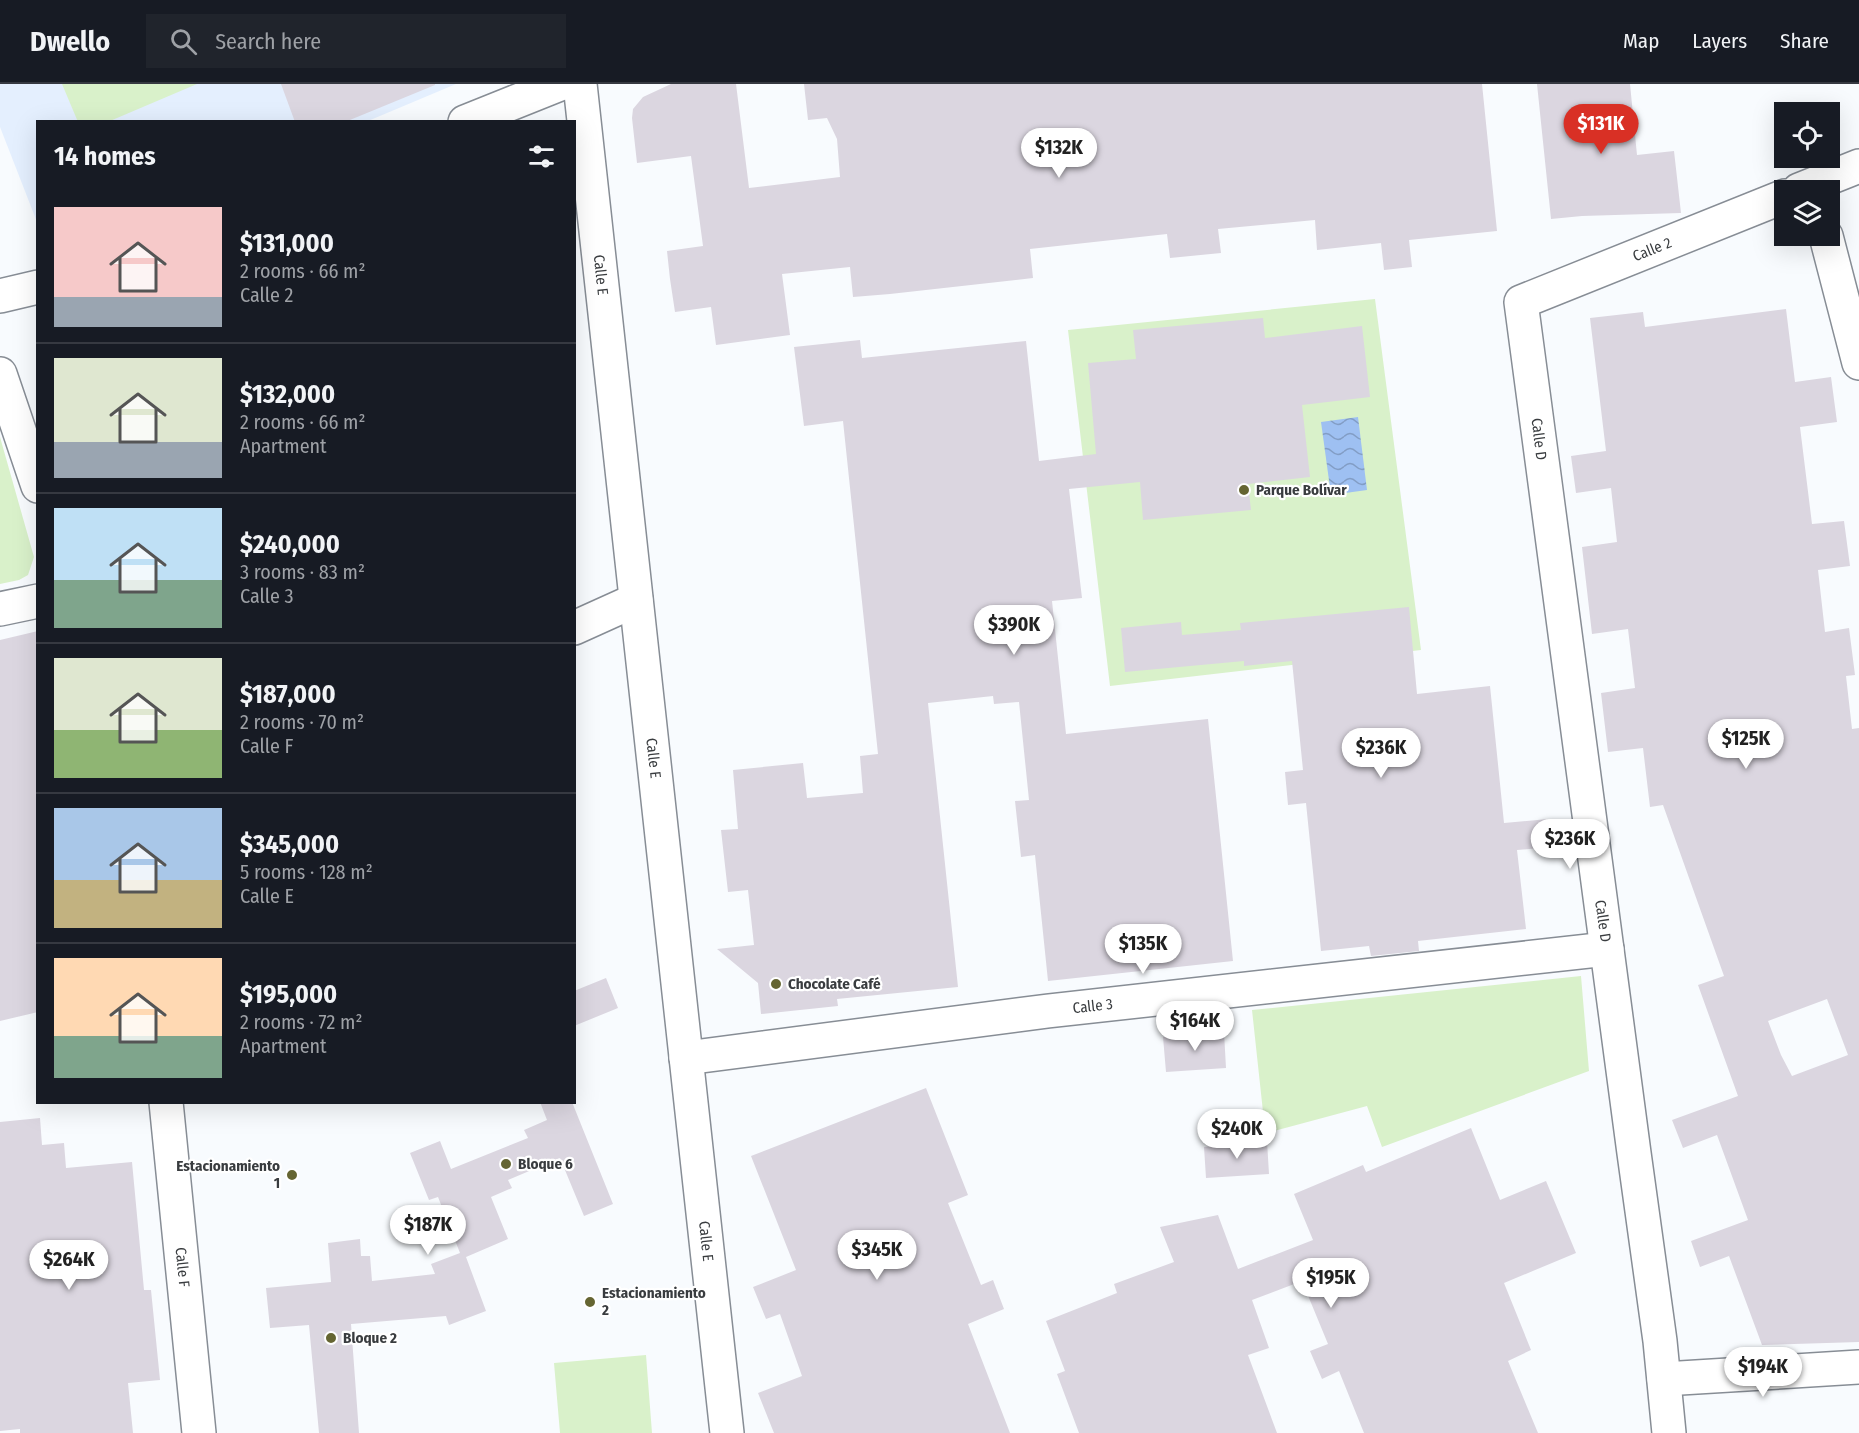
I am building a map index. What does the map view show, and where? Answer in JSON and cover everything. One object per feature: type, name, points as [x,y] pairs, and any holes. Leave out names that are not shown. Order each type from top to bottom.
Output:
[{"type":"street","points":[[470,120],[560,84]]},
{"type":"street","name":"Calle E","points":[[580,84],[727,1433]]},
{"type":"street","name":"Calle 2","points":[[1828,180],[1859,166]]},
{"type":"street","name":"Calle 2","points":[[1521,302],[1774,202]]},
{"type":"street","points":[[1829,246],[1859,363]]},
{"type":"street","points":[[0,296],[36,287]]},
{"type":"street","name":"Calle D","points":[[1521,302],[1664,1379],[1669,1433]]},
{"type":"street","points":[[0,374],[36,480]]},
{"type":"street","points":[[576,627],[636,600]]},
{"type":"street","points":[[0,609],[36,601]]},
{"type":"street","name":"Calle 3","points":[[686,1058],[1047,1011],[1607,949]]},
{"type":"street","name":"Calle F","points":[[166,1104],[200,1433]]},
{"type":"street","points":[[1664,1379],[1859,1367]]},
{"type":"shaded area","points":[[0,84],[456,84],[370,120],[36,120],[36,219],[0,127]]},
{"type":"green space","points":[[62,84],[197,84],[112,120],[77,120]]},
{"type":"green space","name":"Parque Bolívar","points":[[1375,299],[1421,650],[1110,686],[1068,330]]},
{"type":"green space","points":[[0,437],[34,557],[28,575],[19,580],[0,584]]},
{"type":"green space","points":[[1581,976],[1589,1071],[1382,1147],[1367,1106],[1274,1131],[1264,1121],[1252,1010]]},
{"type":"green space","points":[[646,1355],[652,1433],[560,1433],[554,1363]]},
{"type":"water","points":[[1358,417],[1367,490],[1331,495],[1321,422]]},
{"type":"building","points":[[281,84],[435,84],[350,120],[294,120]]},
{"type":"building","points":[[671,84],[736,84],[749,188],[840,177],[837,139],[827,118],[808,120],[804,84],[1482,84],[1497,231],[1409,240],[1412,267],[1384,270],[1381,243],[1317,250],[1315,220],[1218,229],[1221,253],[1170,258],[1167,234],[1030,249],[1033,278],[890,294],[853,297],[850,267],[782,274],[790,335],[716,345],[711,307],[675,312],[670,279],[667,251],[703,246],[691,156],[637,163],[633,109],[643,97]]},
{"type":"building","points":[[1537,84],[1630,84],[1637,155],[1674,151],[1681,213],[1551,219]]},
{"type":"building","points":[[1786,309],[1795,382],[1831,377],[1837,422],[1800,427],[1812,524],[1844,521],[1850,566],[1818,570],[1825,632],[1849,628],[1855,675],[1846,676],[1852,729],[1859,728],[1859,1342],[1762,1345],[1729,1256],[1700,1267],[1691,1241],[1748,1220],[1717,1135],[1683,1148],[1672,1120],[1738,1096],[1698,985],[1724,976],[1663,805],[1650,807],[1643,748],[1608,752],[1601,693],[1635,688],[1628,629],[1592,634],[1582,547],[1617,542],[1611,488],[1576,493],[1571,456],[1606,451],[1590,318],[1643,312],[1645,327]],"holes":[[[1827,999],[1848,1055],[1792,1076],[1768,1021]]]},
{"type":"building","points":[[1263,318],[1265,338],[1362,326],[1370,397],[1302,405],[1310,477],[1248,484],[1251,510],[1143,520],[1140,482],[1069,489],[1082,598],[1052,601],[1066,734],[1208,719],[1233,961],[1048,981],[1035,855],[1021,857],[1015,801],[1029,800],[1019,702],[994,704],[993,696],[928,703],[958,987],[837,999],[838,1006],[761,1014],[758,983],[717,949],[754,945],[748,890],[728,892],[721,830],[738,829],[733,770],[803,763],[807,798],[863,793],[860,756],[878,754],[843,421],[804,426],[794,347],[860,340],[862,358],[1026,341],[1039,461],[1096,454],[1088,363],[1136,359],[1133,330]]},
{"type":"building","points":[[1409,607],[1417,694],[1490,686],[1504,823],[1548,819],[1551,847],[1517,850],[1526,929],[1418,941],[1419,951],[1371,956],[1369,946],[1321,951],[1306,803],[1288,805],[1285,772],[1303,770],[1292,661],[1244,666],[1244,661],[1125,672],[1121,628],[1181,622],[1182,635],[1241,630],[1240,623]]},
{"type":"building","points":[[36,631],[36,1012],[0,1021],[0,640]]},
{"type":"building","points":[[606,978],[618,1008],[576,1025],[576,990]]},
{"type":"building","points":[[1224,1032],[1226,1068],[1166,1072],[1163,1037]]},
{"type":"building","points":[[926,1088],[968,1195],[948,1203],[981,1285],[993,1280],[1004,1309],[968,1324],[1010,1433],[774,1433],[758,1393],[802,1376],[780,1314],[766,1319],[753,1287],[796,1270],[751,1156]]},
{"type":"building","points":[[541,1104],[573,1104],[613,1204],[584,1216],[560,1158],[508,1180],[512,1188],[491,1197],[508,1239],[466,1257],[486,1311],[449,1325],[446,1316],[351,1324],[359,1433],[319,1433],[309,1325],[270,1328],[266,1288],[331,1282],[328,1243],[360,1239],[361,1256],[370,1256],[372,1281],[435,1274],[431,1264],[460,1253],[438,1197],[429,1200],[410,1153],[440,1141],[451,1169],[528,1138],[524,1130],[547,1120]]},
{"type":"building","points":[[40,1118],[42,1145],[64,1143],[66,1168],[132,1162],[144,1290],[151,1290],[160,1380],[128,1383],[133,1433],[20,1433],[20,1429],[0,1431],[0,1122]]},
{"type":"building","points":[[1471,1128],[1500,1200],[1546,1181],[1576,1253],[1504,1283],[1531,1350],[1508,1361],[1538,1433],[1364,1433],[1339,1371],[1322,1379],[1310,1351],[1328,1344],[1302,1281],[1252,1300],[1269,1348],[1248,1355],[1277,1433],[1079,1433],[1057,1374],[1065,1371],[1046,1321],[1117,1293],[1114,1284],[1174,1262],[1160,1227],[1218,1215],[1238,1269],[1313,1240],[1294,1194],[1363,1165],[1366,1172]]},
{"type":"building","points":[[1267,1141],[1269,1174],[1206,1178],[1204,1147]]},
{"type":"place","name":"Parque Bolívar","points":[[1244,490]]},
{"type":"place","name":"Chocolate Café","points":[[776,984]]},
{"type":"place","name":"Bloque 6","points":[[506,1164]]},
{"type":"place","name":"Estacionamiento 1","points":[[292,1175]]},
{"type":"place","name":"Estacionamiento 2","points":[[590,1302]]},
{"type":"place","name":"Bloque 2","points":[[331,1338]]}]
